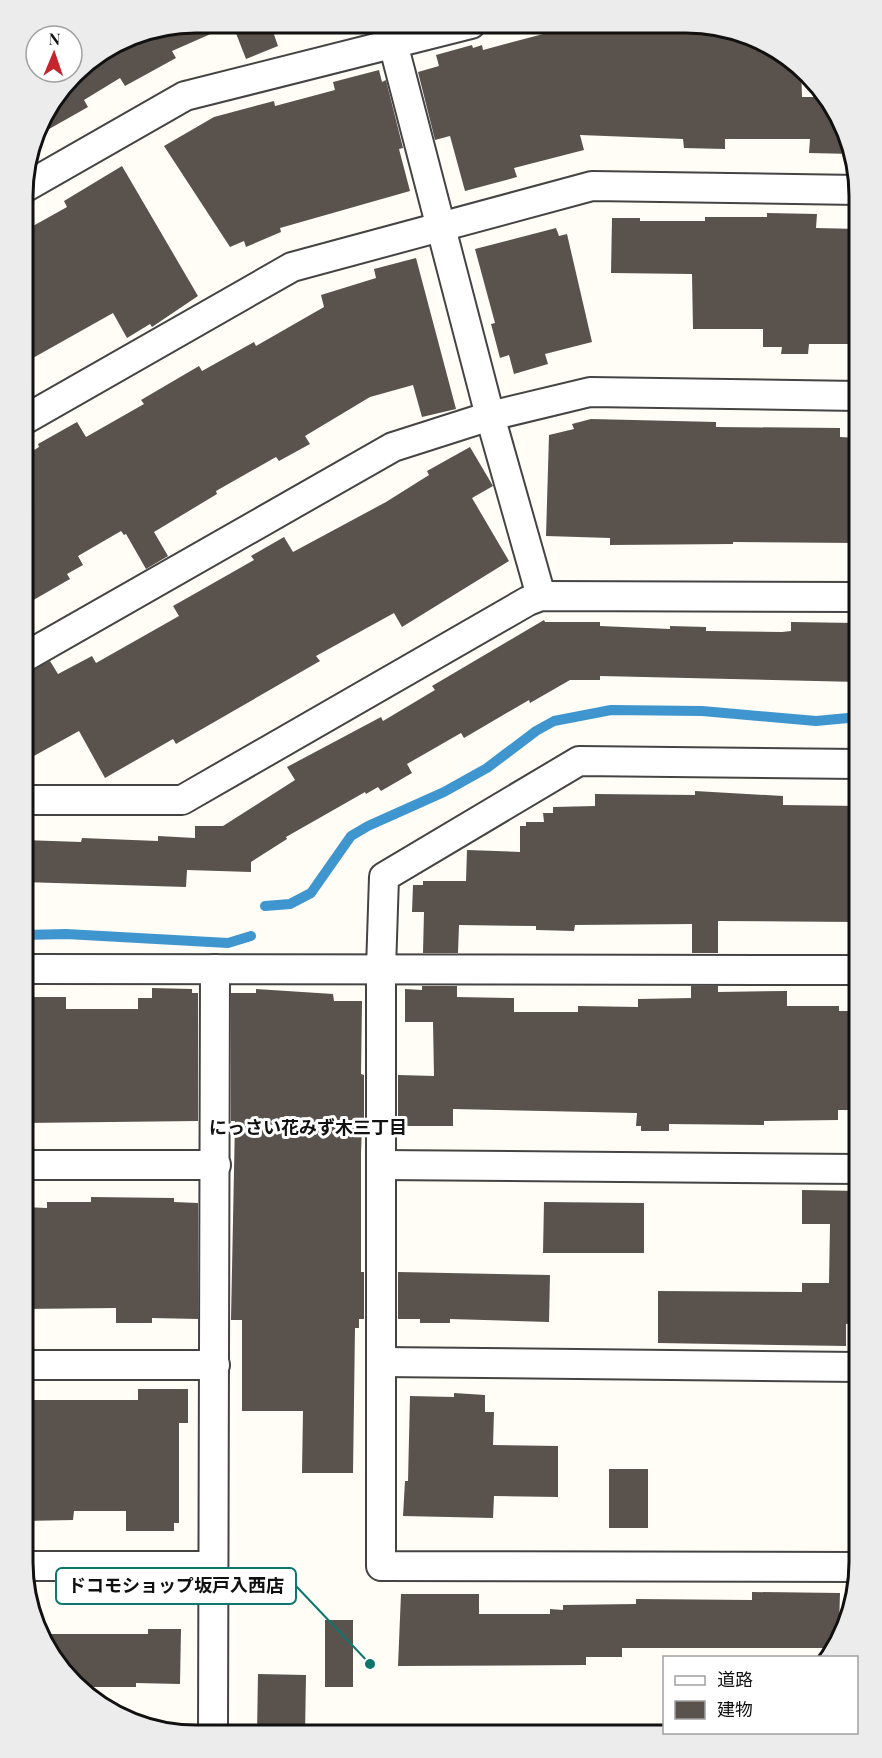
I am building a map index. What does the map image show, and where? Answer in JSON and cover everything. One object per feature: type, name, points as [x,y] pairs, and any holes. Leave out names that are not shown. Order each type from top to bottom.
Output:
[{"type":"street","points":[[33,183],[185,96],[391,35],[490,416],[541,596]]},
{"type":"street","points":[[33,415],[292,267],[592,186],[849,190]]},
{"type":"street","points":[[33,652],[393,447],[490,416],[590,392],[849,396]]},
{"type":"street","points":[[33,800],[182,800],[528,601],[541,596],[849,597]]},
{"type":"street","points":[[849,764],[579,761],[384,877],[381,969],[381,1566],[849,1567]]},
{"type":"street","points":[[33,969],[849,970]]},
{"type":"street","points":[[213,1725],[215,969]]},
{"type":"street","points":[[33,1165],[216,1165]]},
{"type":"street","points":[[381,1165],[849,1169]]},
{"type":"street","points":[[381,1362],[849,1367]]},
{"type":"street","points":[[33,1365],[215,1365]]},
{"type":"street","points":[[33,1566],[213,1566]]},
{"type":"building","points":[[213,33],[172,51],[176,58],[125,86],[120,78],[84,100],[88,107],[48,130],[73,89],[78,84],[84,84],[84,78],[115,55],[134,45],[164,36]]},
{"type":"building","points":[[236,33],[273,33],[278,46],[246,59]]},
{"type":"building","points":[[547,33],[696,33],[718,36],[758,50],[793,73],[802,82],[802,97],[815,97],[821,106],[832,124],[843,154],[809,153],[810,139],[725,139],[725,149],[684,148],[683,139],[580,135],[584,150],[514,168],[517,177],[465,191],[450,136],[435,140],[418,72],[439,66],[436,55],[472,45],[473,48],[482,45],[483,50]]},
{"type":"building","points":[[379,70],[382,82],[386,80],[403,148],[399,149],[410,191],[280,228],[281,232],[246,247],[244,241],[230,247],[164,146],[214,117],[274,101],[275,106],[335,90],[333,82]]},
{"type":"building","points":[[122,166],[198,296],[152,327],[150,324],[127,338],[113,313],[33,358],[33,226],[67,207],[64,201]]},
{"type":"building","points":[[767,213],[817,214],[816,228],[849,229],[849,344],[809,344],[808,354],[781,354],[782,347],[763,347],[763,329],[693,329],[692,274],[611,273],[612,218],[640,218],[640,221],[705,221],[705,217],[767,217]]},
{"type":"building","points":[[556,228],[559,236],[567,234],[592,342],[545,354],[548,364],[514,374],[509,355],[500,358],[491,324],[495,323],[475,249]]},
{"type":"building","points":[[416,258],[456,409],[422,417],[413,385],[370,397],[305,436],[310,444],[279,461],[276,457],[216,491],[217,494],[154,532],[168,556],[146,569],[126,534],[124,535],[121,531],[78,556],[83,565],[67,574],[70,579],[33,600],[33,451],[39,447],[38,444],[77,422],[86,437],[144,404],[141,400],[199,366],[202,371],[254,342],[256,346],[324,307],[321,295],[376,278],[374,269]]},
{"type":"building","points":[[591,419],[716,422],[716,427],[840,428],[840,437],[849,437],[849,543],[733,542],[733,544],[610,545],[610,538],[546,536],[549,435],[574,429],[572,424]]},
{"type":"building","points":[[470,447],[493,486],[472,498],[509,561],[402,627],[394,613],[316,656],[320,661],[176,744],[173,739],[105,778],[79,731],[33,756],[33,669],[50,661],[58,674],[92,656],[96,663],[179,616],[173,606],[254,560],[251,556],[284,537],[293,552],[386,502],[429,475],[427,471]]},
{"type":"building","points":[[544,620],[545,622],[600,622],[600,626],[670,629],[670,626],[706,627],[706,631],[782,632],[791,631],[791,622],[849,623],[849,682],[600,676],[600,680],[570,680],[530,703],[529,700],[464,738],[461,733],[407,764],[412,773],[381,791],[378,787],[366,794],[365,792],[286,837],[287,839],[251,862],[251,872],[187,870],[186,887],[33,882],[33,840],[81,842],[82,838],[158,841],[158,836],[195,838],[195,826],[223,826],[295,780],[287,767],[381,717],[383,721],[435,690],[432,686]]},
{"type":"building","points":[[695,791],[783,796],[783,805],[849,806],[849,922],[718,921],[718,953],[692,953],[692,924],[575,925],[574,931],[536,930],[536,926],[459,925],[458,953],[423,953],[424,912],[412,912],[413,885],[423,885],[423,881],[466,881],[467,850],[520,852],[520,826],[526,826],[526,822],[544,822],[543,813],[553,813],[553,807],[595,806],[595,794],[695,795]]},
{"type":"building","points":[[422,986],[457,986],[457,997],[514,998],[514,1012],[578,1012],[578,1006],[638,1007],[638,999],[691,998],[691,986],[718,986],[718,992],[787,991],[787,1006],[839,1006],[839,1011],[849,1011],[849,1110],[838,1110],[838,1120],[764,1121],[764,1125],[669,1124],[669,1131],[641,1131],[641,1126],[636,1126],[637,1113],[453,1109],[453,1126],[398,1126],[398,1075],[434,1076],[433,1022],[405,1022],[405,989],[422,990]]},
{"type":"building","points":[[152,988],[192,989],[192,993],[198,993],[198,1121],[33,1123],[33,997],[66,997],[66,1009],[138,1009],[138,998],[152,998]]},
{"type":"building","points":[[256,989],[333,994],[334,1001],[362,1001],[361,1074],[364,1075],[364,1126],[362,1126],[361,1153],[361,1272],[364,1272],[364,1319],[359,1319],[359,1328],[355,1328],[353,1473],[302,1473],[303,1411],[242,1411],[242,1320],[231,1320],[235,1121],[231,1121],[231,993],[256,993]]},
{"type":"building","points":[[802,1190],[849,1191],[849,1324],[846,1324],[846,1346],[658,1343],[658,1291],[802,1292],[802,1283],[829,1283],[830,1224],[802,1224]]},
{"type":"building","points":[[91,1197],[174,1198],[174,1202],[198,1203],[198,1319],[152,1318],[152,1323],[116,1323],[116,1308],[33,1309],[33,1207],[47,1208],[47,1202],[91,1202]]},
{"type":"building","points":[[544,1202],[644,1203],[644,1253],[543,1253]]},
{"type":"building","points":[[398,1272],[550,1275],[549,1322],[450,1319],[450,1323],[420,1323],[420,1319],[398,1319]]},
{"type":"building","points":[[138,1389],[188,1389],[188,1423],[179,1423],[179,1523],[174,1523],[174,1531],[126,1531],[126,1511],[74,1511],[73,1520],[33,1521],[33,1400],[138,1400]]},
{"type":"building","points":[[454,1393],[485,1395],[485,1412],[494,1412],[493,1445],[558,1446],[558,1497],[494,1496],[493,1518],[403,1516],[405,1481],[408,1481],[410,1396],[454,1397]]},
{"type":"building","points":[[609,1469],[648,1469],[648,1528],[609,1528]]},
{"type":"building","points":[[752,1592],[840,1593],[839,1616],[824,1648],[622,1648],[622,1657],[586,1657],[586,1665],[398,1666],[401,1594],[479,1594],[479,1614],[550,1614],[550,1609],[563,1610],[563,1605],[636,1604],[636,1599],[752,1600]]},
{"type":"building","points":[[325,1620],[353,1620],[353,1687],[325,1687]]},
{"type":"building","points":[[148,1629],[181,1629],[180,1684],[136,1683],[136,1687],[92,1687],[73,1669],[50,1634],[148,1634]]},
{"type":"building","points":[[258,1674],[306,1675],[305,1725],[257,1725]]},
{"type":"waterway","points":[[265,906],[290,904],[311,893],[351,836],[444,792],[487,768],[536,731],[554,721],[611,710],[702,711],[816,721],[849,718]]},
{"type":"waterway","points":[[33,935],[66,934],[228,943],[251,936]]},
{"type":"place","name":"ドコモショップ坂戸入西店","points":[[370,1664]]},
{"type":"district","name":"にっさい花みず木三丁目","points":[[308,1128]]}]
